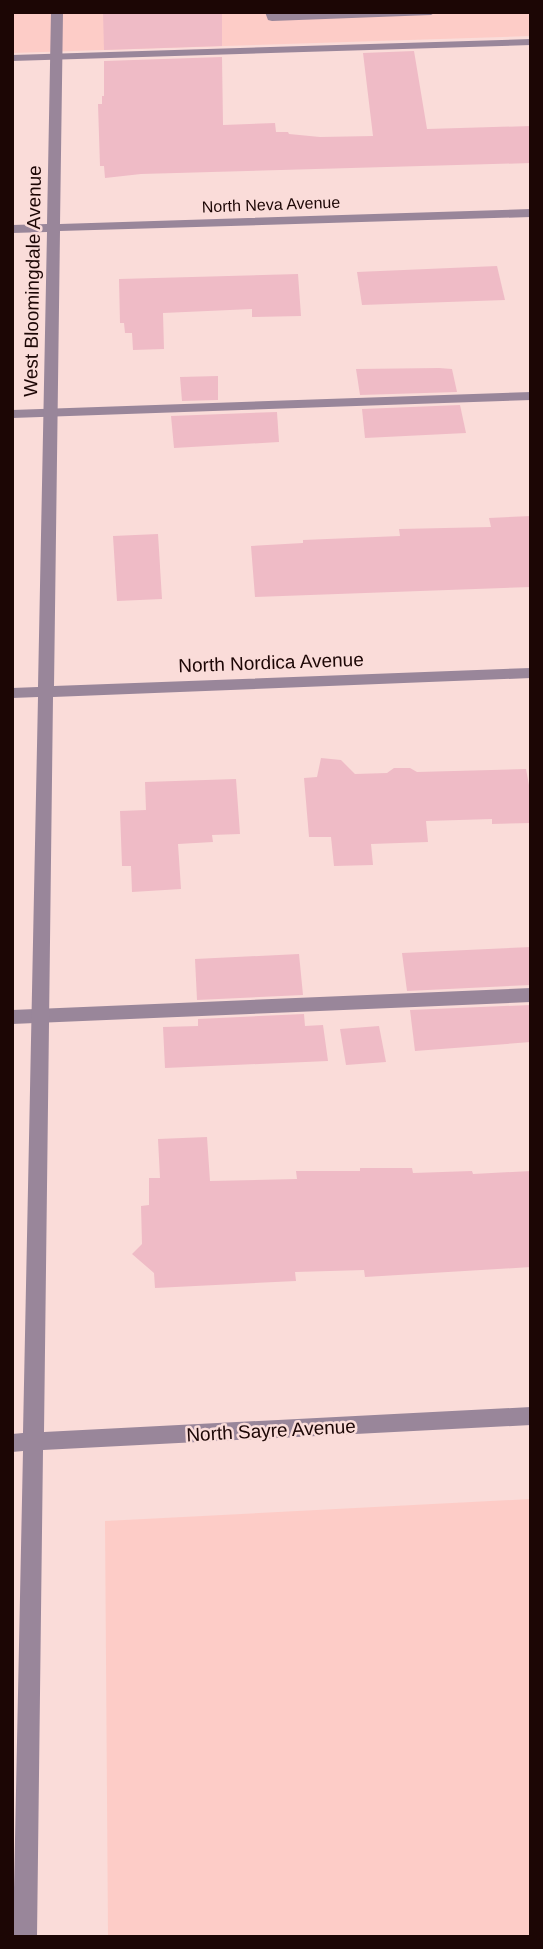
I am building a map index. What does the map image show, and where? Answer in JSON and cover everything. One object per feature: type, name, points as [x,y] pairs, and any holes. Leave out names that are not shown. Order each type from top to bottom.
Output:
[{"type":"street","name":"West Bloomingdale Avenue","points":[[25,1937],[23,1443],[40,1016],[57,12]]},
{"type":"street","points":[[271,12],[272,18],[431,12]]},
{"type":"street","points":[[12,58],[531,42]]},
{"type":"street","name":"North Neva Avenue","points":[[12,229],[531,213]]},
{"type":"street","points":[[12,414],[531,396]]},
{"type":"street","name":"North Nordica Avenue","points":[[12,693],[531,673]]},
{"type":"street","points":[[12,1017],[531,995]]},
{"type":"street","name":"North Sayre Avenue","points":[[23,1443],[531,1416]]},
{"type":"shaded area","points":[[12,12],[531,12],[531,36],[12,53]]},
{"type":"shaded area","points":[[531,1499],[531,1937],[108,1937],[105,1521]]},
{"type":"building","points":[[103,12],[222,12],[222,46],[104,50]]},
{"type":"building","points":[[414,51],[427,129],[531,126],[531,163],[141,174],[105,178],[104,166],[100,166],[98,104],[102,104],[104,96],[104,61],[222,57],[223,125],[275,123],[276,132],[289,134],[320,137],[373,136],[363,53]]},
{"type":"building","points":[[497,266],[505,300],[362,305],[357,272]]},
{"type":"building","points":[[298,274],[301,316],[252,317],[252,309],[163,313],[164,349],[133,350],[132,333],[125,333],[124,323],[120,323],[119,279]]},
{"type":"building","points":[[356,369],[452,369],[457,392],[360,395]]},
{"type":"building","points":[[218,376],[218,400],[182,401],[180,377]]},
{"type":"building","points":[[460,405],[466,433],[365,438],[362,409]]},
{"type":"building","points":[[277,412],[279,442],[174,448],[171,416]]},
{"type":"building","points":[[531,516],[531,587],[255,597],[251,546],[303,543],[303,540],[400,536],[399,529],[491,527],[489,518]]},
{"type":"building","points":[[158,534],[162,599],[117,601],[113,536]]},
{"type":"building","points":[[321,758],[341,760],[355,774],[387,773],[394,768],[410,768],[417,772],[526,769],[531,796],[531,823],[492,824],[492,819],[426,821],[428,842],[371,844],[373,865],[334,866],[331,837],[309,837],[304,778],[317,777]]},
{"type":"building","points":[[236,779],[240,834],[212,835],[213,842],[178,844],[181,889],[132,892],[131,866],[122,866],[120,811],[146,810],[145,782]]},
{"type":"building","points":[[531,947],[531,985],[407,991],[402,953]]},
{"type":"building","points":[[299,954],[303,995],[197,1000],[195,959]]},
{"type":"building","points":[[531,1005],[531,1042],[415,1051],[410,1010]]},
{"type":"building","points":[[304,1014],[305,1026],[323,1025],[328,1061],[165,1068],[163,1027],[198,1026],[198,1019]]},
{"type":"building","points":[[379,1026],[386,1062],[346,1065],[340,1029]]},
{"type":"building","points":[[207,1137],[210,1181],[297,1179],[296,1171],[360,1171],[360,1168],[412,1168],[413,1173],[531,1171],[531,1267],[365,1277],[364,1270],[295,1272],[296,1281],[155,1288],[154,1273],[132,1254],[142,1244],[141,1206],[149,1205],[149,1178],[160,1178],[158,1139]]}]
